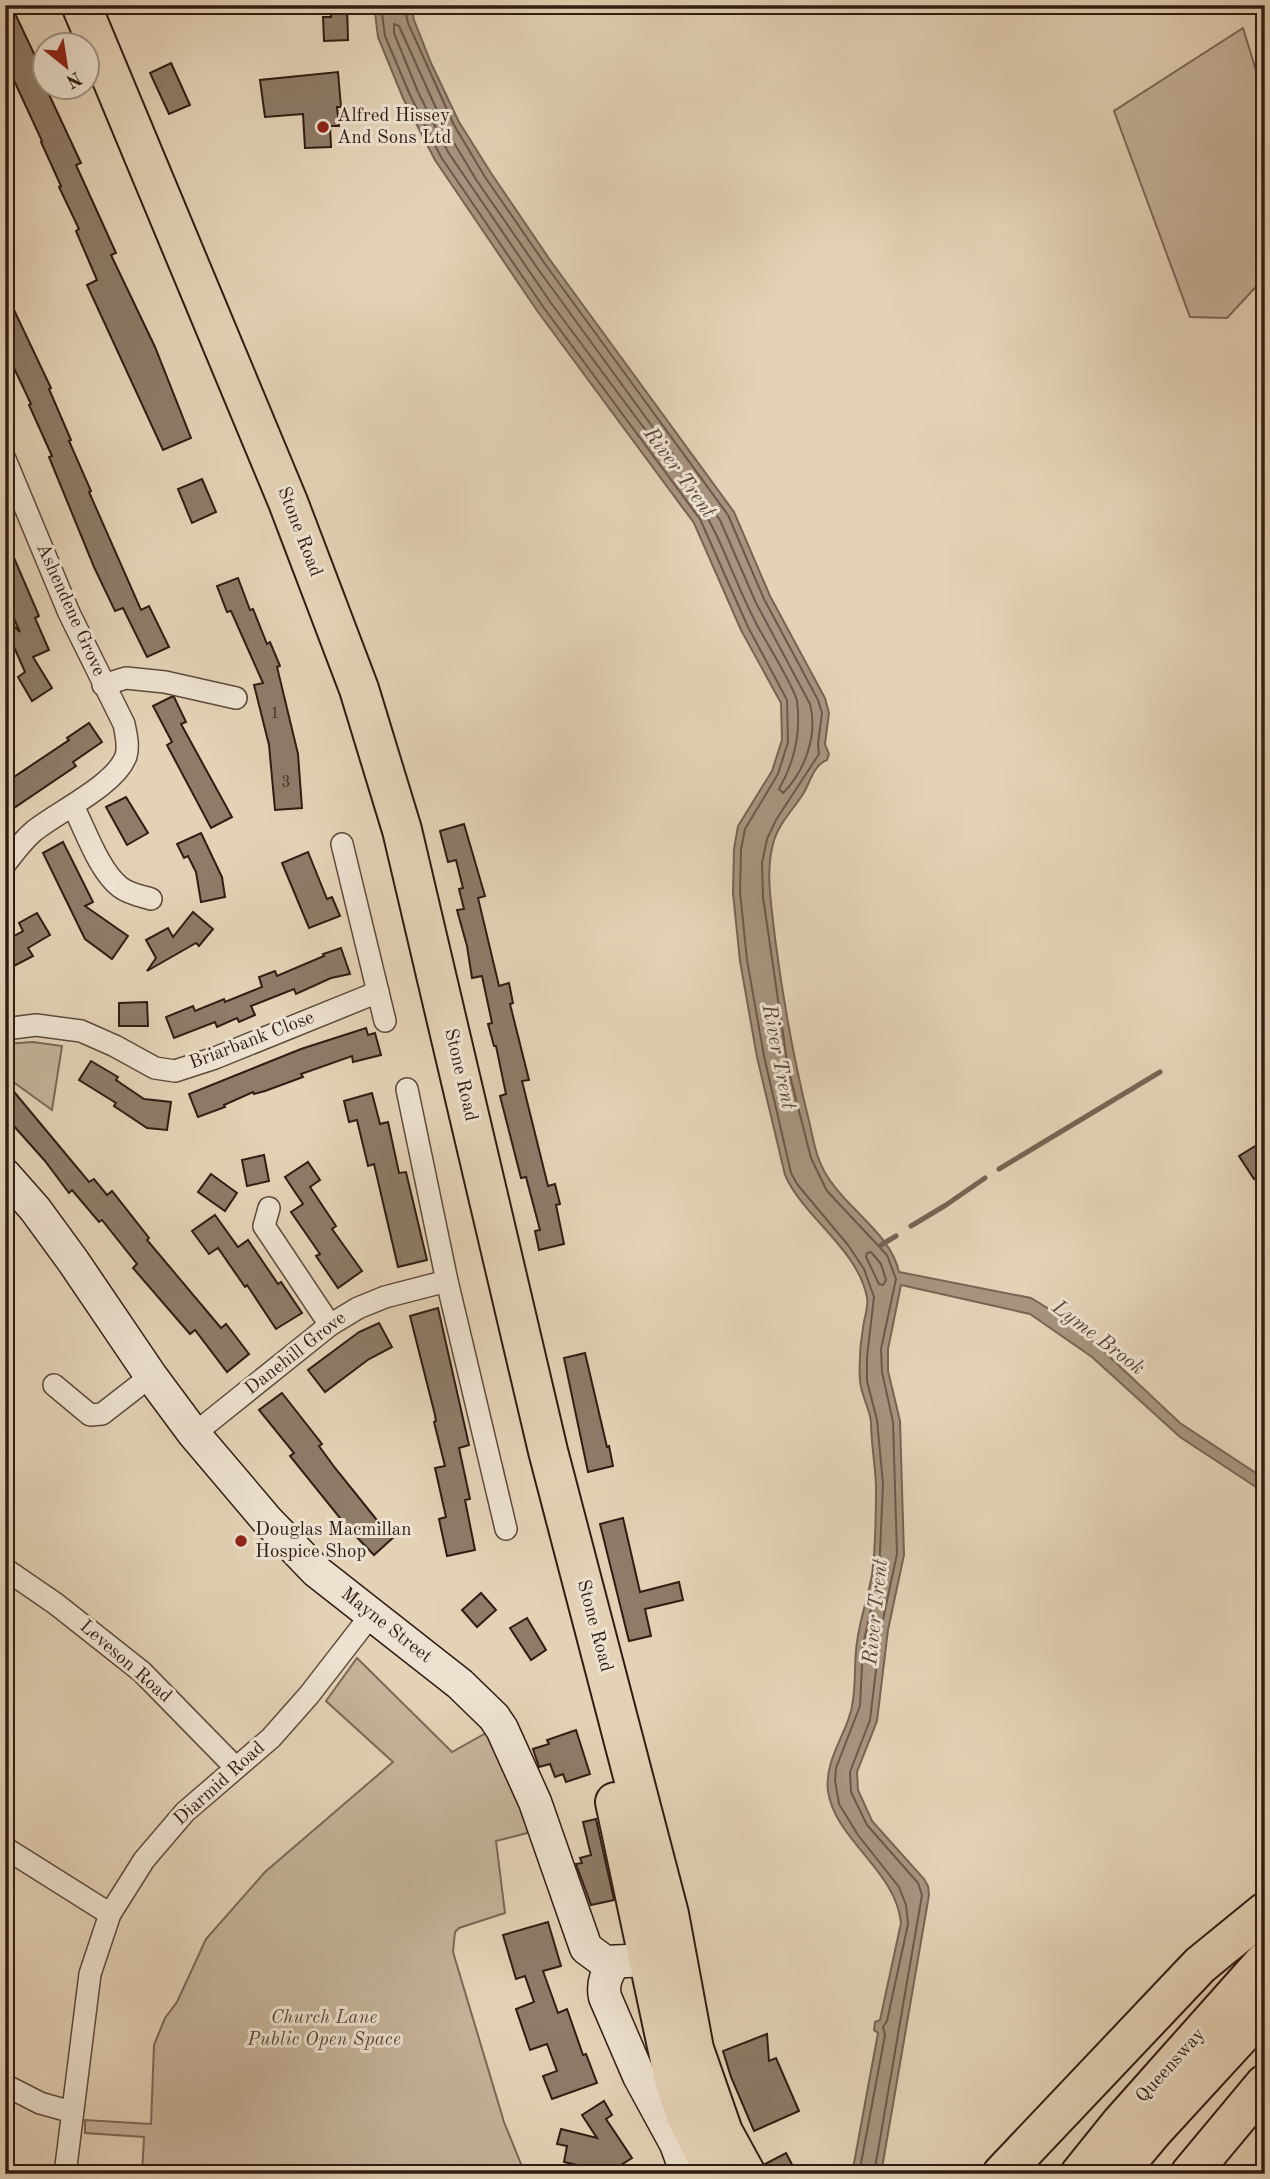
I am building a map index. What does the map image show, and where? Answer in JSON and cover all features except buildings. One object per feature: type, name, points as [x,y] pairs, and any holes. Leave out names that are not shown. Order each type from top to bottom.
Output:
[{"type":"highway","points":[[54,5],[65,32]]},
{"type":"highway","name":"Stone Road","points":[[80,5],[213,319],[295,554],[382,846],[526,1461],[612,1792],[674,2079],[685,2114],[715,2174]]},
{"type":"highway","name":"Stone Road","points":[[96,102],[295,554]]},
{"type":"highway","points":[[1002,2174],[1200,1965],[1265,1912]]},
{"type":"highway","name":"Stone Road","points":[[647,1960],[694,2049],[723,2133],[746,2174]]},
{"type":"highway","name":"Queensway","points":[[1080,2174],[1121,2123],[1265,1961]]},
{"type":"highway","name":"Queensway","points":[[1117,2174],[1265,2009]]},
{"type":"highway","points":[[1190,2174],[1265,2084]]},
{"type":"street","name":"Ashendene Grove","points":[[5,459],[13,499],[124,724],[126,756],[117,771],[73,806]]},
{"type":"street","points":[[103,685],[127,678],[165,682],[214,702],[236,698]]},
{"type":"street","points":[[5,864],[33,832],[73,806],[107,872],[120,887],[151,899]]},
{"type":"street","points":[[342,844],[385,1021]]},
{"type":"street","name":"Briarbank Close","points":[[5,1029],[36,1025],[81,1031],[115,1046],[155,1069],[175,1070],[215,1058],[378,992]]},
{"type":"street","points":[[404,1096],[500,1523]]},
{"type":"street","name":"Mayne Street","points":[[5,1175],[73,1262],[194,1434],[267,1520],[316,1571],[460,1684],[498,1723],[535,1802],[586,1948],[598,1959],[647,1960]]},
{"type":"street","points":[[260,1219],[330,1325]]},
{"type":"street","name":"Danehill Grove","points":[[194,1434],[330,1325],[358,1307],[447,1281]]},
{"type":"street","points":[[54,1385],[90,1415],[102,1414],[151,1376]]},
{"type":"street","name":"Leveson Road","points":[[5,1569],[57,1604],[142,1672],[235,1767]]},
{"type":"street","name":"Diarmid Road","points":[[65,2174],[90,1974],[110,1914],[144,1860],[185,1812],[271,1738],[309,1695],[371,1615]]},
{"type":"street","points":[[5,1848],[110,1914]]},
{"type":"street","points":[[647,1960],[605,1980],[603,1988],[639,2076],[676,2144],[687,2174]]},
{"type":"street","points":[[5,2085],[40,2103],[72,2112]]},
{"type":"green space","points":[[1243,28],[1265,100],[1265,277],[1227,318],[1190,317],[1114,111]]},
{"type":"green space","points":[[33,1042],[62,1046],[52,1110],[5,1076],[5,1044]]},
{"type":"green space","name":"Church Lane Public Open Space","points":[[357,1658],[452,1752],[488,1732],[531,1832],[496,1841],[505,1913],[459,1928],[455,1932],[453,1952],[504,2122],[525,2174],[142,2174],[144,2137],[85,2133],[85,2120],[151,2124],[154,2045],[206,1939],[265,1872],[393,1762],[326,1701]]},
{"type":"water","name":"River Trent","points":[[374,5],[411,5],[431,63],[459,122],[550,260],[734,512],[770,596],[825,698],[829,713],[825,744],[829,754],[778,830],[773,844],[769,879],[789,1030],[814,1144],[825,1173],[884,1242],[899,1272],[1031,1298],[1078,1327],[1180,1423],[1265,1479],[1265,1493],[1180,1437],[1092,1357],[1030,1314],[901,1285],[888,1349],[888,1371],[900,1421],[904,1555],[888,1630],[877,1721],[857,1772],[858,1790],[872,1821],[924,1879],[929,1895],[881,2174],[852,2174],[878,2033],[874,2030],[875,2022],[880,2020],[901,1923],[897,1904],[888,1887],[842,1825],[833,1809],[828,1791],[833,1755],[851,1711],[857,1642],[872,1575],[874,1553],[875,1477],[870,1417],[860,1381],[861,1341],[867,1297],[853,1263],[804,1205],[785,1175],[757,1057],[740,961],[733,893],[734,849],[738,826],[772,771],[782,740],[781,703],[741,630],[694,523],[538,312],[435,160],[403,98],[378,37]]},
{"type":"waterway","points":[[999,1169],[1160,1072]]},
{"type":"waterway","points":[[911,1226],[985,1178]]},
{"type":"waterway","points":[[881,1245],[896,1236]]},
{"type":"place","name":"Alfred Hissey And Sons Ltd","points":[[323,127]]},
{"type":"place","name":"Douglas Macmillan Hospice Shop","points":[[241,1541]]},
{"type":"water label","name":"Lyme Brook","points":[[1098,1338]]}]
